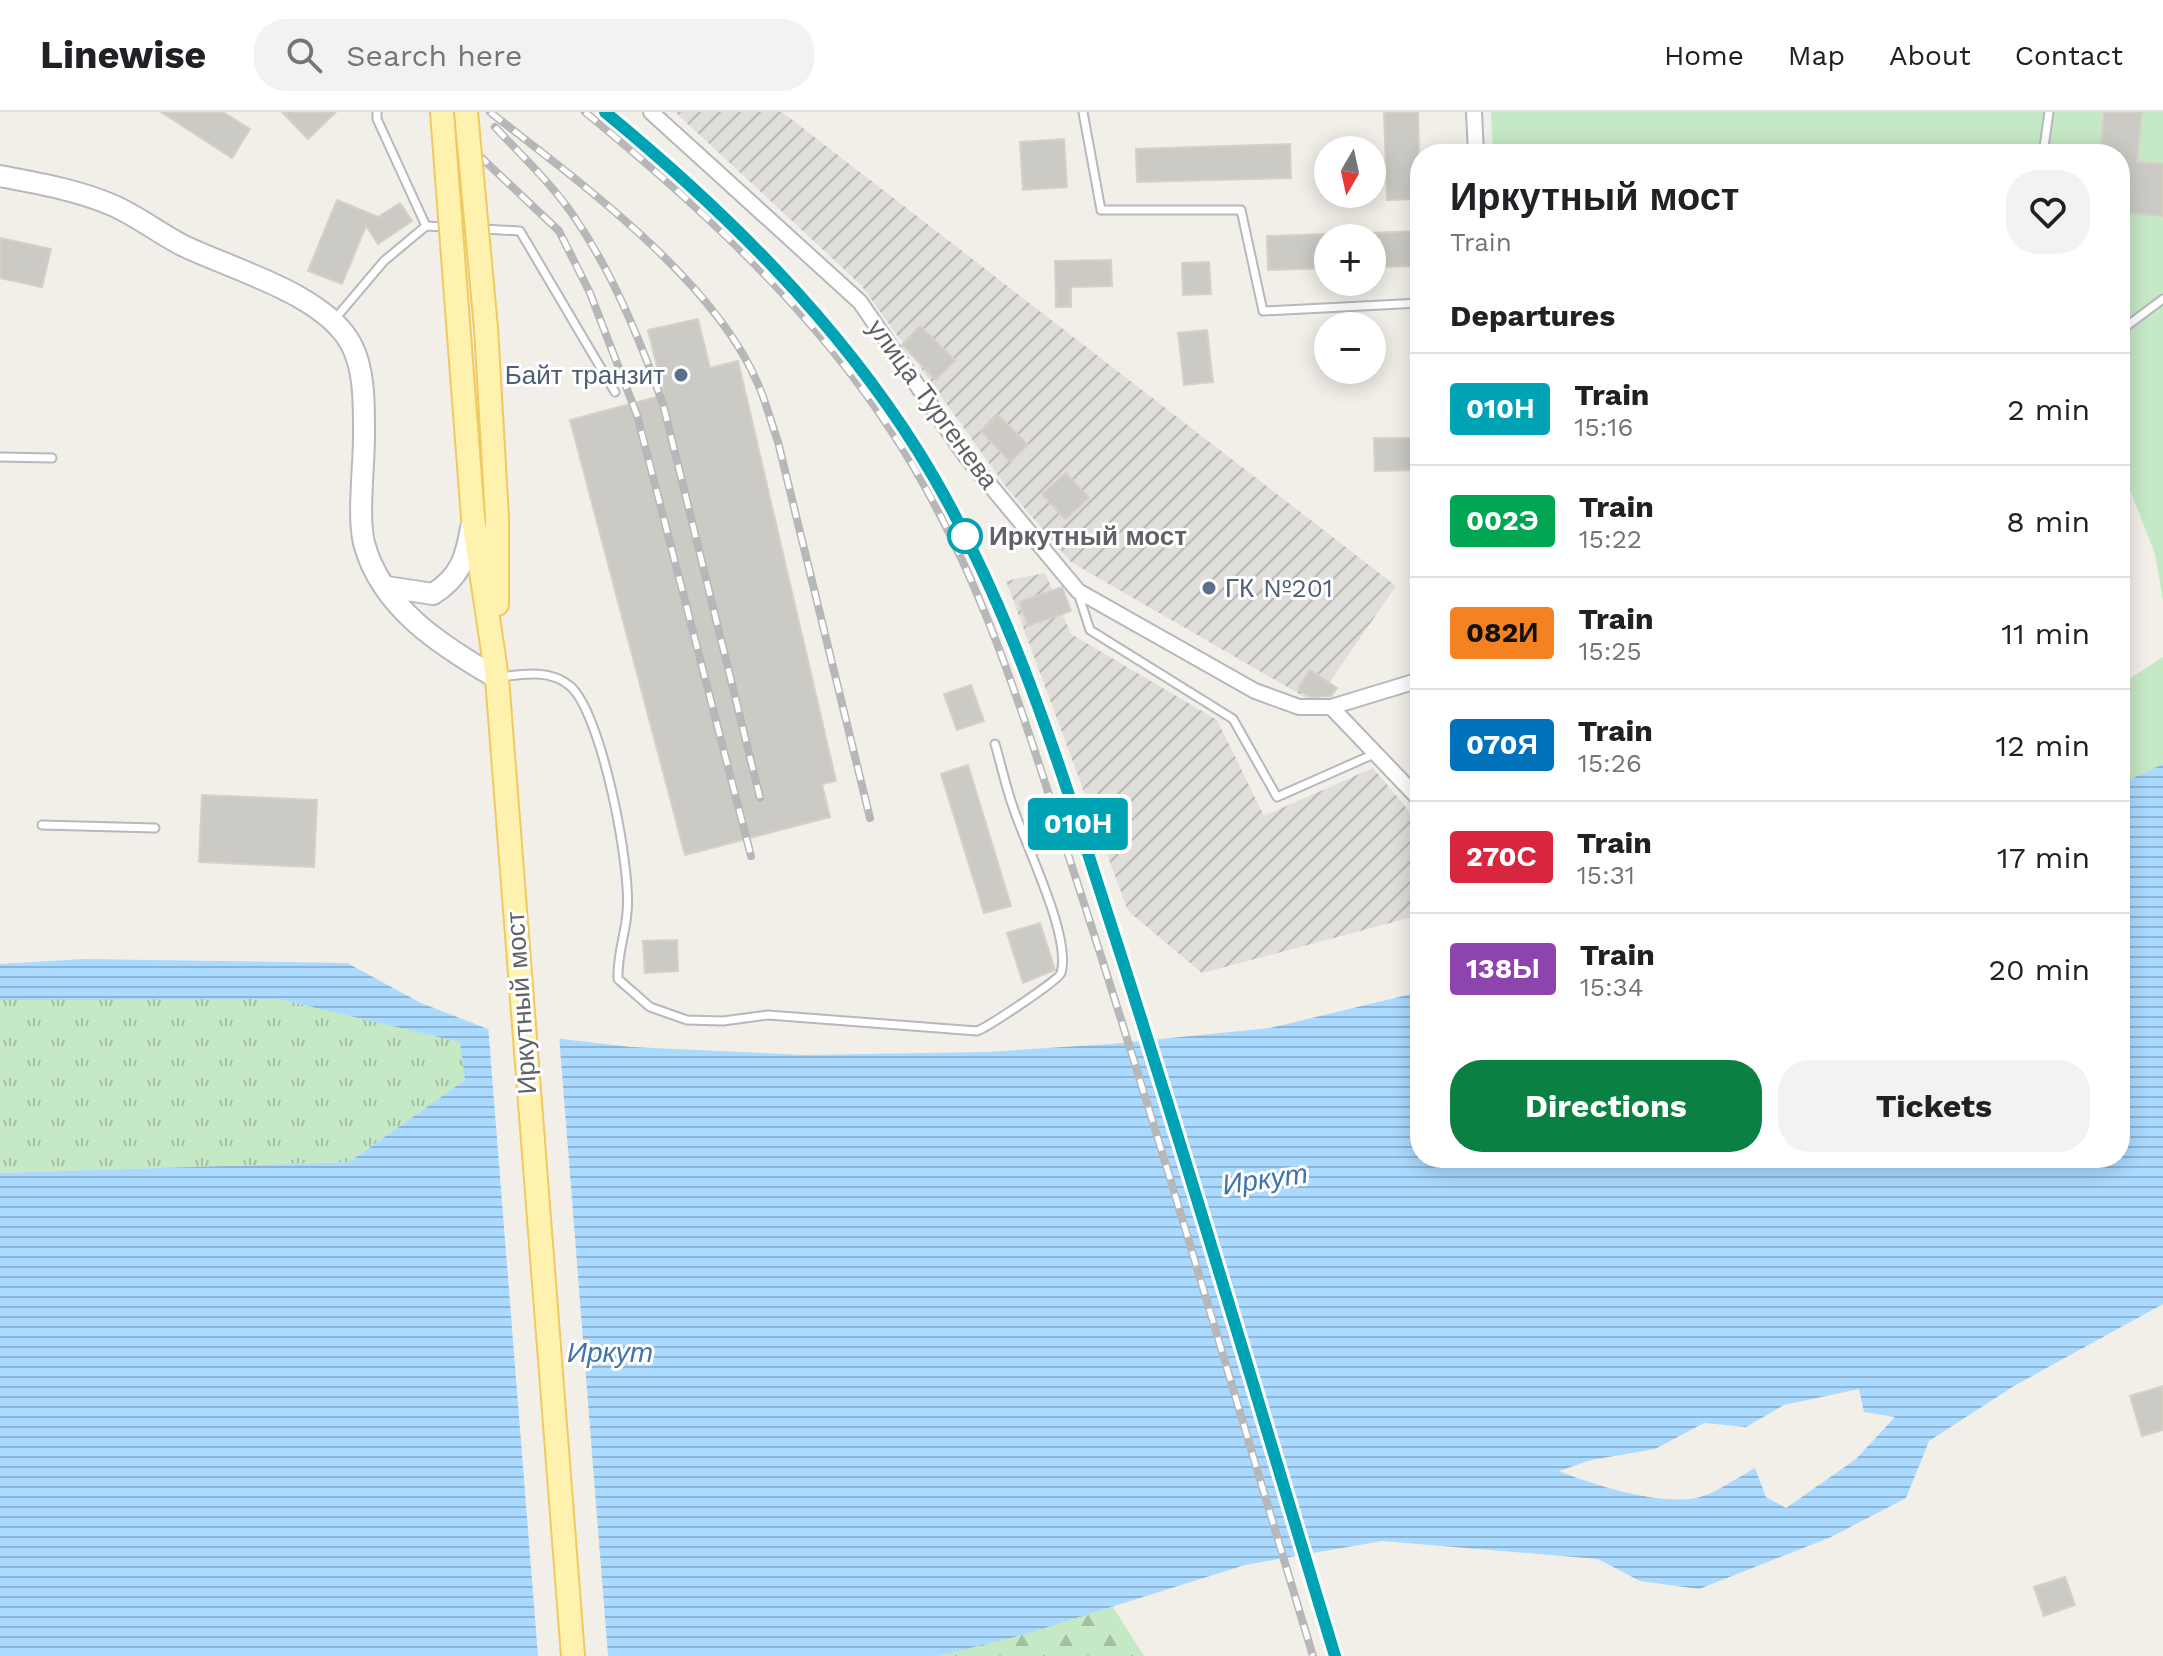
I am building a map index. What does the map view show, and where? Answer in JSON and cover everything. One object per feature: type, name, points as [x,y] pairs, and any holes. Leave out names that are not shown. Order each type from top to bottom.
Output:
[{"type":"main road","name":"Иркутный мост","points":[[442,112],[473,518],[497,678],[573,1656]]},
{"type":"main road","points":[[0,176],[51,186],[111,205],[183,245],[305,301],[334,320],[352,345],[363,391],[364,541],[374,569],[411,619],[450,651],[497,678],[497,518],[486,328],[466,112]]},
{"type":"main road","points":[[387,587],[433,594],[451,583],[465,562],[473,518]]},
{"type":"street","name":"улица Тургенева","points":[[651,112],[860,302],[965,455],[1078,591],[1255,691],[1299,707],[1331,707]]},
{"type":"street","points":[[1474,112],[1476,144]]},
{"type":"street","points":[[1410,683],[1331,707],[1410,789]]},
{"type":"lane","points":[[377,112],[377,119],[426,226]]},
{"type":"lane","points":[[1083,112],[1101,210],[1241,210],[1263,311],[1410,304]]},
{"type":"lane","points":[[2044,144],[2049,112]]},
{"type":"lane","points":[[334,320],[384,261],[426,226],[520,231],[615,392]]},
{"type":"lane","points":[[2130,324],[2163,299]]},
{"type":"lane","points":[[0,457],[52,458]]},
{"type":"lane","points":[[1078,591],[1090,630],[1233,719],[1277,797],[1376,752]]},
{"type":"lane","points":[[497,678],[535,673],[552,676],[569,685],[586,704],[601,743],[628,883],[627,914],[617,958],[618,979],[650,1007],[687,1020],[723,1021],[768,1015],[977,1031],[992,1025],[1021,1000],[1061,977],[1064,958],[1057,927],[1012,803],[995,744]]},
{"type":"lane","points":[[42,825],[155,828]]},
{"type":"shaded area","points":[[675,112],[782,112],[1396,586],[1315,703],[1071,562],[1007,488],[861,285]]},
{"type":"shaded area","points":[[1045,573],[1071,634],[1217,720],[1264,816],[1373,768],[1410,812],[1410,918],[1202,973],[1128,911],[1006,581]]},
{"type":"green space","points":[[1491,112],[2163,112],[2163,601],[2155,554],[2130,490],[2130,144],[1493,144]]},
{"type":"green space","points":[[2163,657],[2163,764],[2130,779],[2130,678]]},
{"type":"green space","points":[[278,999],[461,1042],[465,1080],[349,1162],[0,1173],[0,1000]]},
{"type":"green space","points":[[1113,1607],[1144,1656],[938,1656]]},
{"type":"water","name":"Иркут","points":[[2163,764],[2163,1304],[2014,1386],[1929,1441],[1906,1498],[1831,1537],[1699,1589],[1640,1581],[1598,1559],[1382,1541],[1245,1565],[1022,1635],[938,1656],[0,1656],[0,1173],[349,1162],[465,1080],[460,1042],[278,999],[0,1000],[0,964],[83,959],[347,963],[421,1003],[493,1031],[631,1047],[805,1055],[986,1052],[1111,1044],[1270,1028],[1410,994],[1410,1168],[2130,1168],[2130,779]],"holes":[[[1859,1389],[1864,1412],[1895,1417],[1856,1459],[1786,1508],[1766,1497],[1755,1468],[1714,1492],[1685,1499],[1629,1493],[1559,1471],[1591,1460],[1655,1449],[1704,1423],[1746,1427],[1784,1405]]]},
{"type":"pier","points":[[488,1025],[559,1035],[608,1656],[538,1656]]},
{"type":"building","points":[[161,112],[223,112],[250,129],[232,158]]},
{"type":"building","points":[[282,112],[336,112],[308,139]]},
{"type":"building","points":[[1384,112],[1418,112],[1419,144],[1410,144],[1410,199],[1387,200]]},
{"type":"building","points":[[2104,112],[2142,112],[2137,162],[2163,164],[2163,216],[2130,213],[2130,144],[2101,144]]},
{"type":"building","points":[[1064,139],[1067,187],[1023,190],[1020,142]]},
{"type":"building","points":[[1290,144],[1291,178],[1137,182],[1136,149]]},
{"type":"building","points":[[337,200],[378,217],[400,203],[412,221],[378,244],[366,226],[342,284],[308,271]]},
{"type":"building","points":[[1410,231],[1410,266],[1386,267],[1386,232]]},
{"type":"building","points":[[1314,234],[1314,268],[1268,270],[1267,236]]},
{"type":"building","points":[[0,238],[51,249],[42,287],[0,278]]},
{"type":"building","points":[[1111,260],[1112,286],[1071,287],[1071,307],[1056,307],[1055,261]]},
{"type":"building","points":[[1209,262],[1211,294],[1183,295],[1182,263]]},
{"type":"building","points":[[698,319],[710,368],[738,361],[836,781],[822,784],[830,817],[685,855],[570,420],[664,395],[648,330]]},
{"type":"building","points":[[920,326],[955,360],[936,380],[902,345]]},
{"type":"building","points":[[1207,330],[1213,382],[1184,385],[1178,333]]},
{"type":"building","points":[[998,415],[1028,445],[1010,462],[981,431]]},
{"type":"building","points":[[1374,438],[1410,438],[1410,470],[1375,471]]},
{"type":"building","points":[[1066,473],[1089,498],[1065,519],[1042,494]]},
{"type":"building","points":[[1062,587],[1071,611],[1028,626],[1019,602]]},
{"type":"building","points":[[1310,670],[1337,688],[1331,696],[1310,697],[1298,689]]},
{"type":"building","points":[[971,685],[984,721],[957,730],[944,694]]},
{"type":"building","points":[[968,765],[1011,906],[984,913],[941,774]]},
{"type":"building","points":[[202,795],[317,800],[314,867],[199,862]]},
{"type":"building","points":[[1040,923],[1055,970],[1023,983],[1007,933]]},
{"type":"building","points":[[677,940],[678,971],[645,973],[643,941]]},
{"type":"building","points":[[2163,1386],[2163,1430],[2142,1436],[2130,1396]]},
{"type":"building","points":[[2065,1577],[2075,1605],[2044,1616],[2034,1587]]},
{"type":"railway","points":[[433,112],[559,231],[590,293],[637,415],[751,856]]},
{"type":"railway","points":[[490,112],[640,234],[710,307],[737,345],[761,391],[778,442],[870,818]]},
{"type":"railway","points":[[585,112],[709,220],[823,339],[888,426],[922,481],[951,538],[1001,653],[1042,772],[1141,1084],[1313,1656]]},
{"type":"railway","points":[[605,112],[714,206],[797,291],[866,377]]},
{"type":"railway","points":[[495,127],[546,180],[573,215],[613,283],[644,355],[663,404],[760,798]]},
{"type":"railway","points":[[904,429],[955,515]]},
{"type":"railway","points":[[969,543],[1030,682],[1063,778],[1225,1288],[1335,1656]]},
{"type":"train","name":"010Н","points":[[605,112],[714,206],[797,291],[876,388],[898,420],[944,494],[972,548],[1017,649],[1090,860],[1144,1026],[1335,1656]]},
{"type":"place","name":"Байт транзит","points":[[681,375]]},
{"type":"place","name":"Иркутный мост","points":[[965,536]]},
{"type":"place","name":"ГК №201","points":[[1209,588]]}]
